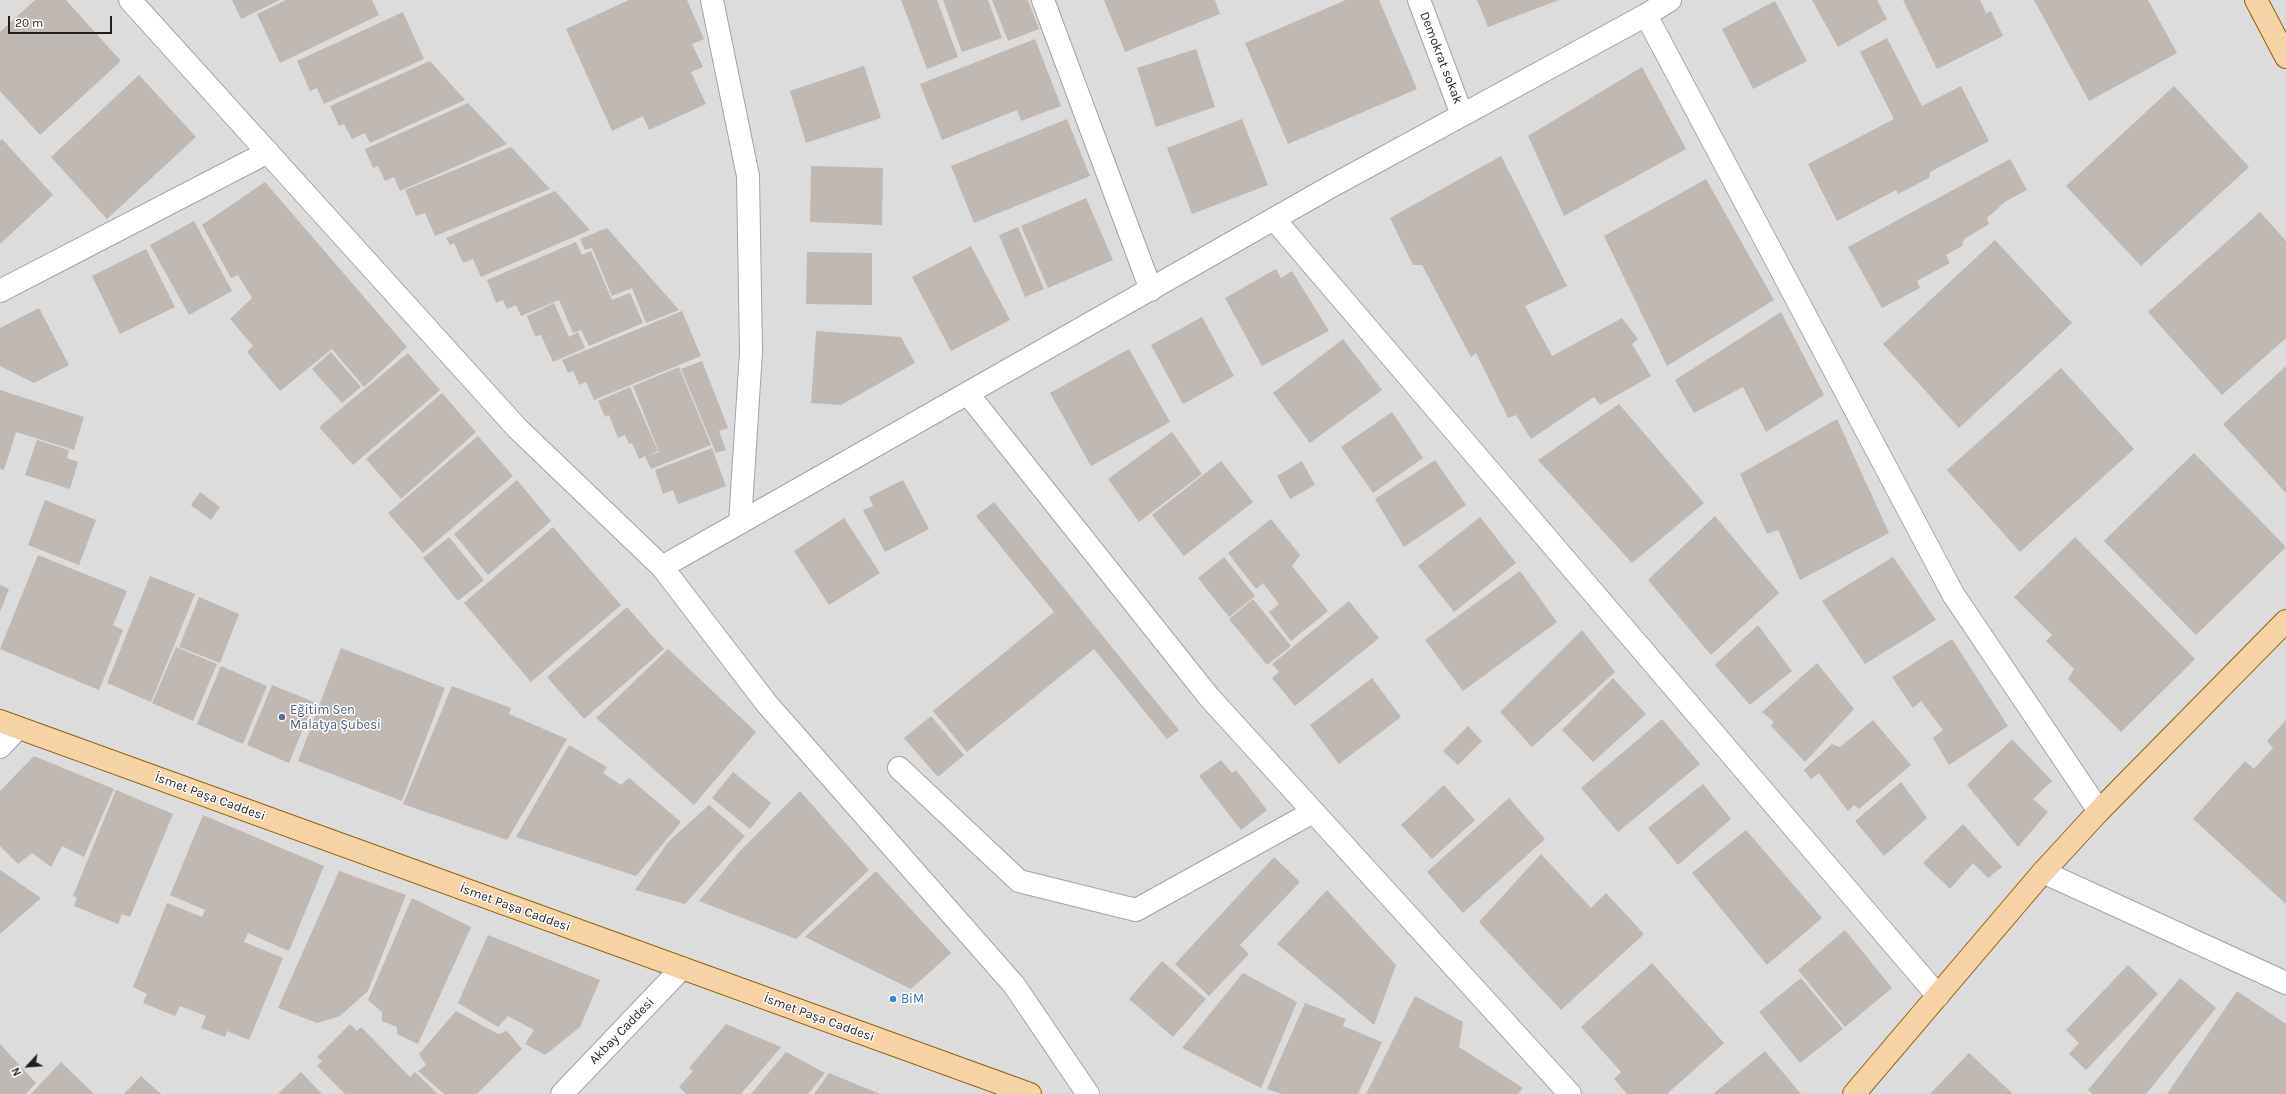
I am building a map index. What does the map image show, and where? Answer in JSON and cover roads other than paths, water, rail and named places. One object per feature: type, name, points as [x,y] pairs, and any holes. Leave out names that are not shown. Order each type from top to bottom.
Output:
[{"type":"main road","points":[[2256,0],[2286,57]]},
{"type":"main road","points":[[1854,1094],[2043,872],[2099,811],[2286,621]]},
{"type":"main road","name":"İsmet Paşa Caddesi","points":[[9,724],[1030,1094]]},
{"type":"street","points":[[130,0],[517,428],[662,567],[767,704],[1014,985],[1088,1094]]},
{"type":"street","points":[[712,0],[748,176],[751,352],[740,523]]},
{"type":"street","points":[[1043,0],[1151,290]]},
{"type":"street","name":"Demokrat sokak","points":[[1419,0],[1462,116]]},
{"type":"street","points":[[662,567],[1274,219],[1646,15],[1670,0]]},
{"type":"street","points":[[1646,15],[1953,594],[2099,811]]},
{"type":"street","points":[[0,291],[268,152]]},
{"type":"street","points":[[1274,219],[1938,996]]},
{"type":"street","points":[[968,394],[1209,697],[1570,1094]]},
{"type":"street","points":[[0,747],[9,724]]},
{"type":"street","points":[[899,768],[1019,881],[1136,910],[1313,812]]},
{"type":"street","points":[[2043,872],[2286,983]]},
{"type":"street","name":"Akbay Caddesi","points":[[562,1094],[682,968]]},
{"type":"place","name":"Eğitim Sen Malatya Şubesi","points":[[282,717]]},
{"type":"place","name":"BiM","points":[[893,999]]}]
